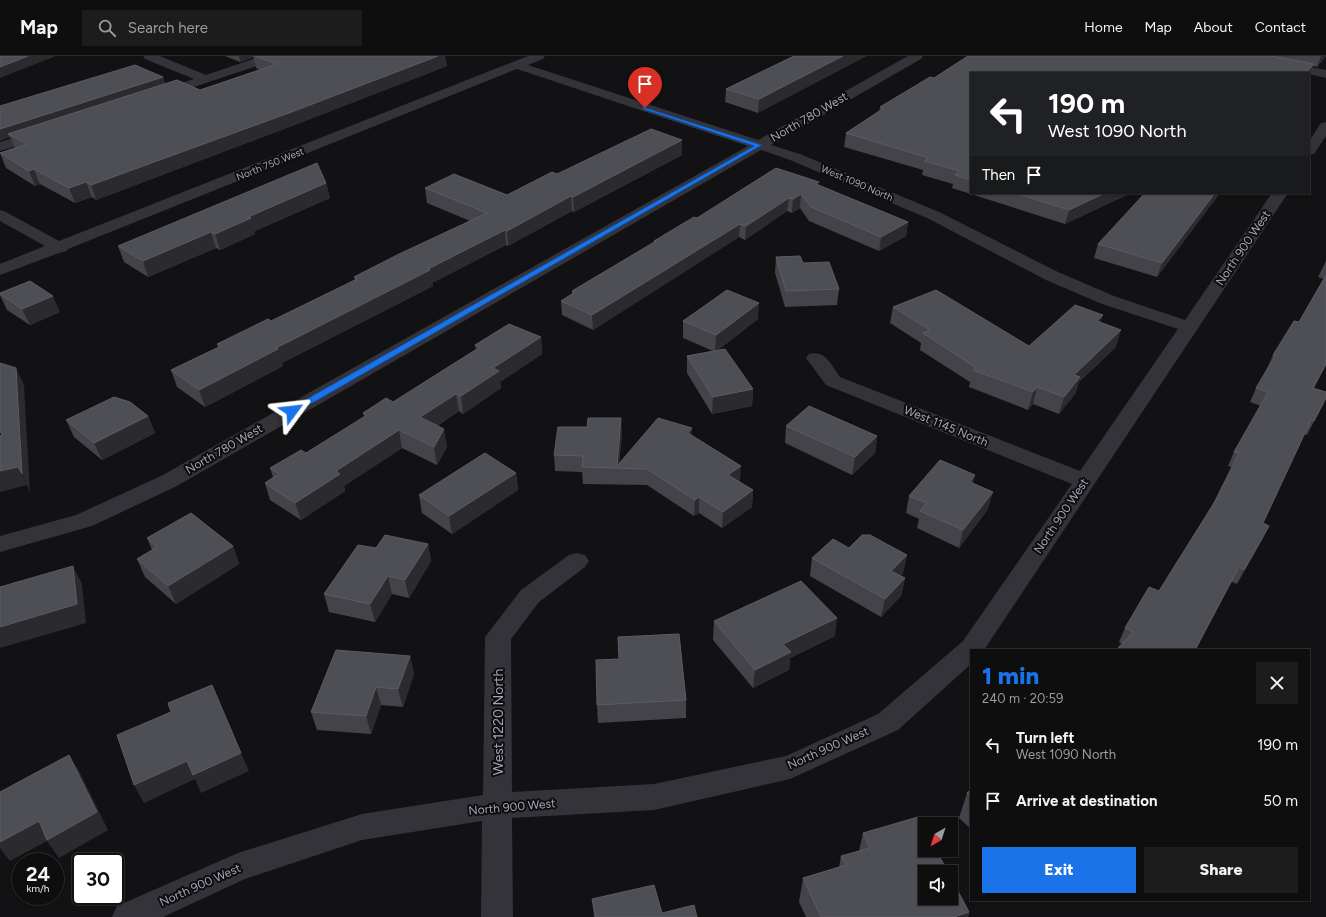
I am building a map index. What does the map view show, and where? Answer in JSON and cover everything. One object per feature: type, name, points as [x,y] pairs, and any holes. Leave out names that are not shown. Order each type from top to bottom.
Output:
[{"type":"street","points":[[149,56],[205,79]]},
{"type":"street","points":[[152,97],[274,56]]},
{"type":"street","name":"North 750 West","points":[[0,270],[60,248],[539,56]]},
{"type":"street","name":"North 780 West","points":[[0,544],[84,521],[168,481],[917,56]]},
{"type":"street","points":[[1233,56],[1326,74]]},
{"type":"street","name":"West 1090 North","points":[[516,66],[795,157],[933,215],[1052,276],[1108,300],[1188,327]]},
{"type":"street","points":[[1310,150],[1326,126]]},
{"type":"street","points":[[0,147],[53,129]]},
{"type":"street","name":"North 900 West","points":[[971,649],[1279,194]]},
{"type":"street","points":[[0,215],[60,248]]},
{"type":"street","name":"West 1145 North","points":[[816,358],[833,381],[1085,481]]},
{"type":"street","name":"West 1220 North","points":[[497,917],[498,637],[530,596],[577,561]]},
{"type":"street","name":"North 900 West","points":[[128,917],[238,867],[362,827],[498,806],[662,795],[790,767],[888,722],[970,650]]},
{"type":"building","points":[[0,56],[28,56],[0,67]]},
{"type":"building","points":[[255,56],[438,56],[289,113],[91,185],[86,182],[69,188],[34,169],[29,171],[0,153],[27,144],[8,134],[177,80],[200,90],[277,64]]},
{"type":"building","points":[[794,56],[843,56],[759,99],[726,89]]},
{"type":"building","points":[[968,56],[1272,56],[1314,64],[1307,72],[970,72],[970,180],[955,175],[959,171],[924,161],[929,158],[846,133],[884,108],[880,107],[930,77],[934,78]]},
{"type":"building","points":[[135,65],[163,77],[0,129],[0,106]]},
{"type":"building","points":[[651,129],[682,140],[573,197],[571,196],[507,231],[505,230],[428,269],[430,270],[276,348],[278,349],[199,390],[171,370],[221,346],[217,344],[268,319],[271,321],[357,279],[354,277],[397,255],[487,213],[425,188],[454,174],[507,195],[552,172],[557,174]]},
{"type":"building","points":[[317,163],[326,183],[248,217],[251,218],[215,234],[211,232],[143,261],[118,246]]},
{"type":"building","points":[[776,168],[819,182],[816,184],[908,222],[881,237],[811,207],[801,194],[793,199],[789,198],[746,226],[740,224],[592,315],[561,301],[575,292],[572,291],[694,217],[697,218]]},
{"type":"building","points":[[1018,194],[1103,194],[1069,210]]},
{"type":"building","points":[[1144,194],[1214,194],[1162,263],[1098,244]]},
{"type":"building","points":[[800,256],[803,263],[829,262],[839,289],[786,291],[776,257]]},
{"type":"building","points":[[1326,275],[1326,364],[1313,388],[1326,392],[1326,398],[1314,421],[1311,420],[1263,523],[1269,526],[1244,570],[1239,567],[1196,649],[1117,649],[1133,632],[1125,628],[1149,587],[1159,591],[1214,503],[1239,453],[1234,452],[1268,392],[1256,388],[1275,356],[1273,355],[1294,321],[1299,322]]},
{"type":"building","points":[[30,281],[53,296],[22,309],[0,294],[0,293]]},
{"type":"building","points":[[727,290],[759,303],[716,335],[683,321]]},
{"type":"building","points":[[936,290],[1029,346],[1075,305],[1103,315],[1097,321],[1121,330],[1074,375],[1080,377],[1064,397],[1037,387],[1033,392],[973,370],[975,367],[923,333],[930,330],[893,307]]},
{"type":"building","points":[[509,324],[541,337],[493,368],[499,371],[461,396],[456,394],[420,417],[444,429],[434,447],[399,430],[336,471],[340,474],[295,503],[265,483],[279,474],[270,468],[301,450],[306,453],[367,415],[363,413],[386,398],[393,402],[480,347],[475,345]]},
{"type":"building","points":[[725,349],[753,389],[713,397],[687,356]]},
{"type":"building","points":[[0,363],[16,368],[22,474],[18,467],[0,471],[0,436],[2,435],[0,431]]},
{"type":"building","points":[[114,397],[130,402],[148,416],[94,443],[66,420]]},
{"type":"building","points":[[809,406],[877,436],[855,457],[786,426]]},
{"type":"building","points":[[588,418],[621,418],[617,466],[658,418],[692,428],[688,433],[741,466],[728,475],[753,490],[723,512],[699,497],[695,500],[647,469],[582,467],[583,456],[554,455],[558,427],[587,427]]},
{"type":"building","points":[[485,453],[516,473],[449,516],[419,495]]},
{"type":"building","points":[[940,460],[975,475],[970,482],[993,492],[963,530],[920,511],[927,503],[909,496]]},
{"type":"building","points":[[191,513],[233,546],[168,586],[137,559],[157,547],[147,538]]},
{"type":"building","points":[[385,535],[428,544],[405,580],[388,576],[370,604],[324,594],[358,545],[376,548]]},
{"type":"building","points":[[862,535],[870,535],[907,555],[891,571],[905,578],[885,599],[812,558],[833,539],[849,548]]},
{"type":"building","points":[[73,566],[77,604],[0,627],[0,587]]},
{"type":"building","points":[[801,581],[837,618],[783,644],[791,652],[755,670],[714,621]]},
{"type":"building","points":[[679,634],[686,700],[597,705],[596,660],[619,659],[618,637]]},
{"type":"building","points":[[336,650],[410,656],[398,689],[376,687],[366,716],[311,712]]},
{"type":"building","points":[[212,685],[241,753],[193,775],[187,761],[134,785],[117,735],[171,712],[168,703]]},
{"type":"building","points":[[69,755],[97,812],[47,840],[39,821],[0,842],[0,792]]},
{"type":"building","points":[[918,817],[918,857],[940,857],[944,865],[918,865],[918,905],[958,905],[958,891],[969,912],[954,917],[821,917],[803,878],[846,865],[841,856],[870,848],[863,833]]},
{"type":"building","points":[[654,885],[662,913],[694,905],[697,917],[596,917],[592,899]]},
{"type":"route","points":[[292,411],[759,145],[645,108]]}]
